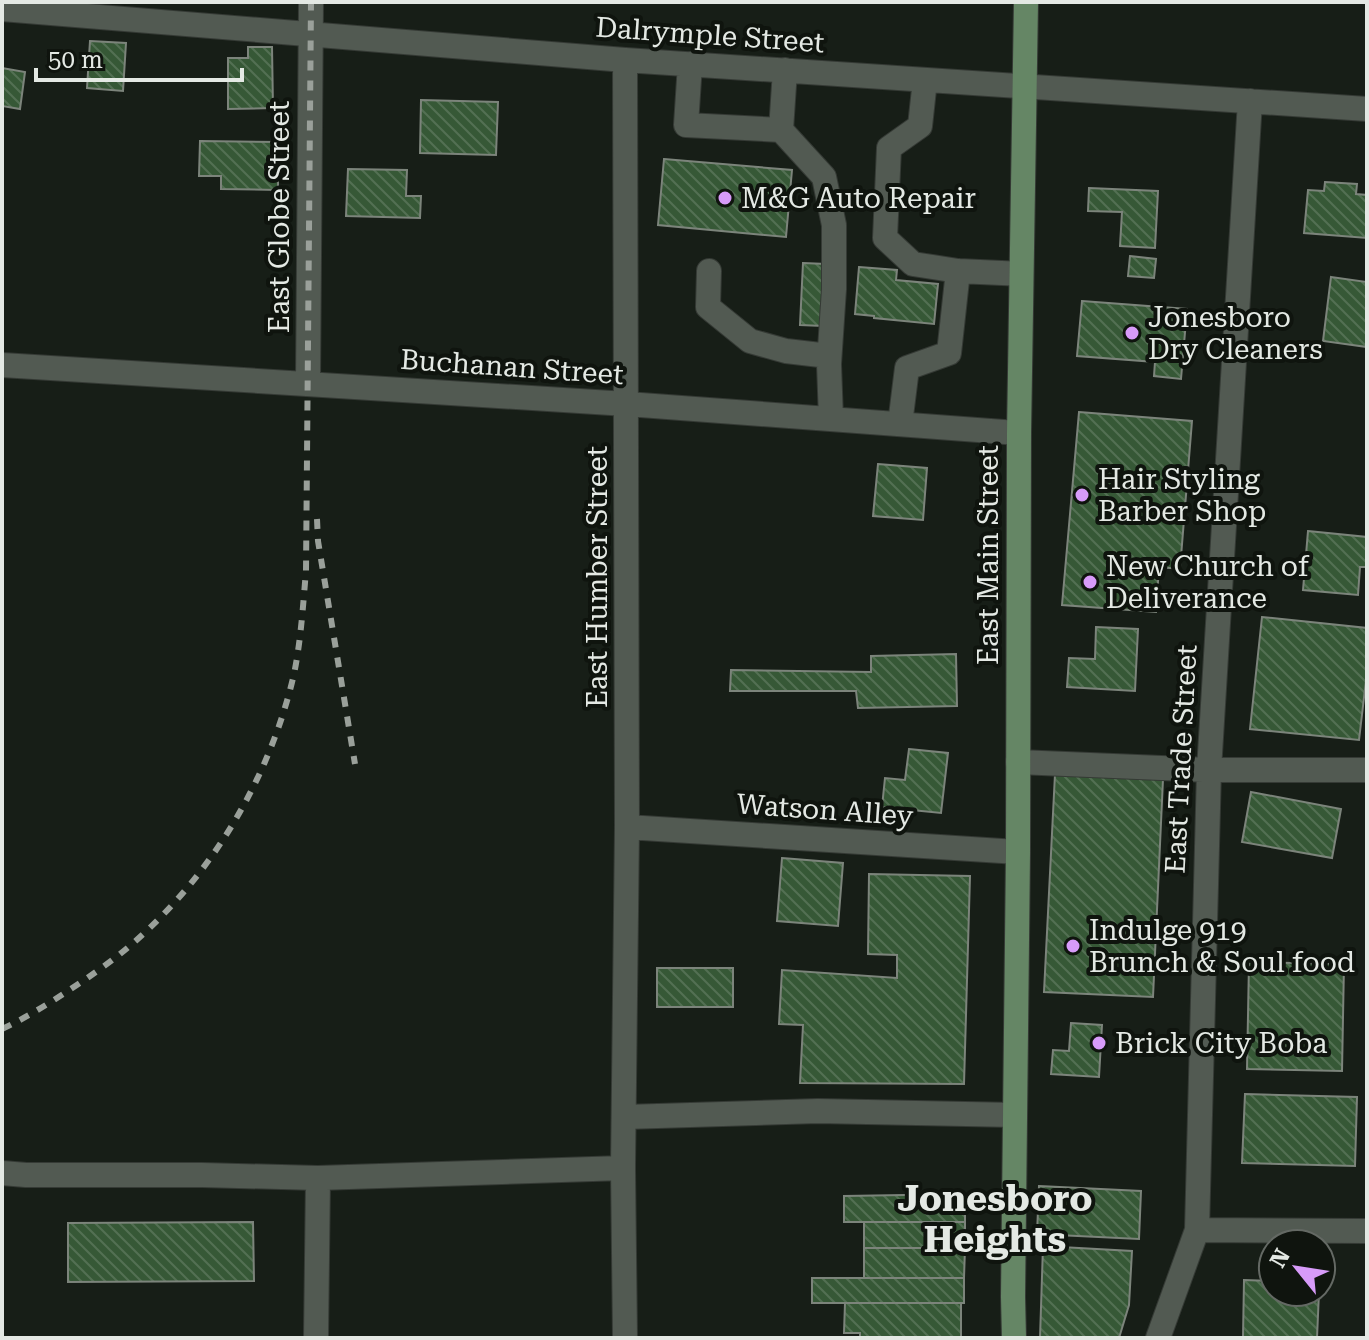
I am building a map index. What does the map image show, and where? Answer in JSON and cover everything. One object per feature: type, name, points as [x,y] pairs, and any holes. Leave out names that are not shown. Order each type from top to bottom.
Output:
[{"type":"main road","name":"East Main Street","points":[[1014,1338],[1019,433],[1026,2]]},
{"type":"street","name":"East Globe Street","points":[[308,384],[311,2]]},
{"type":"street","name":"Dalrymple Street","points":[[2,9],[625,60],[1367,109]]},
{"type":"street","name":"East Humber Street","points":[[625,60],[625,1338]]},
{"type":"street","points":[[690,64],[686,125],[781,130],[824,177],[834,225],[834,289],[829,356],[831,419]]},
{"type":"street","points":[[781,130],[785,70]]},
{"type":"street","points":[[925,80],[920,126],[889,148],[885,238],[913,264],[958,271],[1021,274]]},
{"type":"street","name":"East Trade Street","points":[[1158,1338],[1197,1230],[1209,770],[1250,101]]},
{"type":"street","points":[[709,271],[708,307],[750,341],[786,351],[829,356]]},
{"type":"street","points":[[900,424],[907,368],[949,353],[958,271]]},
{"type":"street","name":"Buchanan Street","points":[[2,365],[627,404],[1019,433]]},
{"type":"street","points":[[1018,762],[1209,770],[1367,770]]},
{"type":"street","name":"Watson Alley","points":[[627,827],[1018,852]]},
{"type":"street","points":[[625,1106],[1015,1112]]},
{"type":"street","points":[[2,1173],[318,1178],[623,1168]]},
{"type":"street","points":[[316,1338],[318,1178]]},
{"type":"street","points":[[1197,1230],[1367,1231]]},
{"type":"building","points":[[90,41],[126,43],[123,91],[87,88]]},
{"type":"building","points":[[248,47],[272,47],[273,108],[228,109],[228,58],[248,58]]},
{"type":"building","points":[[2,68],[25,72],[20,109],[2,106]]},
{"type":"building","points":[[421,100],[498,102],[496,155],[420,153]]},
{"type":"building","points":[[200,141],[278,142],[278,190],[221,189],[221,176],[199,176]]},
{"type":"building","name":"M&G Auto Repair","points":[[664,159],[792,170],[786,237],[658,225]]},
{"type":"building","points":[[348,169],[407,170],[406,196],[421,196],[420,218],[346,216]]},
{"type":"building","points":[[1325,182],[1357,184],[1356,194],[1367,195],[1367,238],[1304,233],[1308,190],[1324,191]]},
{"type":"building","points":[[1089,188],[1158,191],[1155,248],[1120,246],[1122,212],[1088,211]]},
{"type":"building","points":[[1130,256],[1156,259],[1154,278],[1128,276]]},
{"type":"building","points":[[803,263],[826,264],[823,326],[800,325]]},
{"type":"building","points":[[859,267],[897,270],[896,280],[938,284],[934,324],[855,314]]},
{"type":"building","points":[[1331,277],[1367,282],[1367,347],[1323,341]]},
{"type":"building","name":"Jonesboro Dry Cleaners","points":[[1082,301],[1187,309],[1181,379],[1154,376],[1155,362],[1077,356]]},
{"type":"building","points":[[1079,412],[1192,421],[1180,569],[1159,567],[1156,612],[1062,605]]},
{"type":"building","points":[[878,464],[927,468],[923,520],[873,516]]},
{"type":"building","points":[[1308,531],[1367,537],[1367,567],[1360,567],[1358,595],[1303,590]]},
{"type":"building","points":[[1262,617],[1367,628],[1367,672],[1359,740],[1250,729]]},
{"type":"building","points":[[1096,627],[1138,629],[1135,691],[1067,687],[1069,658],[1095,659]]},
{"type":"building","points":[[956,654],[957,706],[858,708],[856,691],[730,691],[731,670],[871,672],[871,656]]},
{"type":"building","points":[[909,749],[948,753],[941,813],[882,807],[885,778],[905,780]]},
{"type":"building","points":[[1055,774],[1163,779],[1153,997],[1044,992]]},
{"type":"building","points":[[1251,792],[1341,809],[1332,858],[1242,842]]},
{"type":"building","points":[[782,858],[843,863],[838,926],[777,921]]},
{"type":"building","points":[[869,874],[970,876],[964,1084],[800,1083],[803,1025],[779,1024],[782,970],[897,978],[897,955],[868,954]]},
{"type":"building","points":[[1249,962],[1344,964],[1342,1071],[1247,1069]]},
{"type":"building","points":[[657,968],[733,968],[733,1007],[657,1007]]},
{"type":"building","points":[[1071,1023],[1102,1025],[1099,1077],[1051,1074],[1053,1050],[1069,1051]]},
{"type":"building","points":[[1245,1094],[1357,1097],[1355,1166],[1242,1163]]},
{"type":"building","points":[[1039,1186],[1141,1191],[1139,1239],[1037,1234]]},
{"type":"building","points":[[965,1194],[965,1222],[844,1222],[844,1196]]},
{"type":"building","points":[[253,1222],[254,1281],[68,1282],[68,1223]]},
{"type":"building","points":[[864,1222],[965,1222],[965,1248],[864,1248]]},
{"type":"building","points":[[1043,1246],[1132,1251],[1129,1305],[1119,1338],[1040,1338]]},
{"type":"building","points":[[864,1248],[965,1248],[964,1278],[864,1278]]},
{"type":"building","points":[[812,1278],[964,1278],[964,1303],[812,1303]]},
{"type":"building","points":[[1244,1280],[1257,1280],[1257,1308],[1318,1308],[1317,1338],[1243,1338]]},
{"type":"building","points":[[845,1303],[961,1303],[961,1338],[860,1338],[860,1333],[844,1333]]},
{"type":"railway","points":[[2,1029],[45,1006],[112,961],[180,896],[207,863],[251,792],[283,714],[294,674],[306,571],[311,2]]},
{"type":"railway","points":[[317,519],[355,764]]},
{"type":"place","name":"M&G Auto Repair","points":[[725,198]]},
{"type":"place","name":"Jonesboro Dry Cleaners","points":[[1132,333]]},
{"type":"place","name":"Hair Styling Barber Shop","points":[[1082,495]]},
{"type":"place","name":"New Church of Deliverance","points":[[1090,582]]},
{"type":"place","name":"Indulge 919 Brunch & Soul food","points":[[1073,946]]},
{"type":"place","name":"Brick City Boba","points":[[1099,1043]]},
{"type":"district","name":"Jonesboro Heights","points":[[995,1220]]}]
